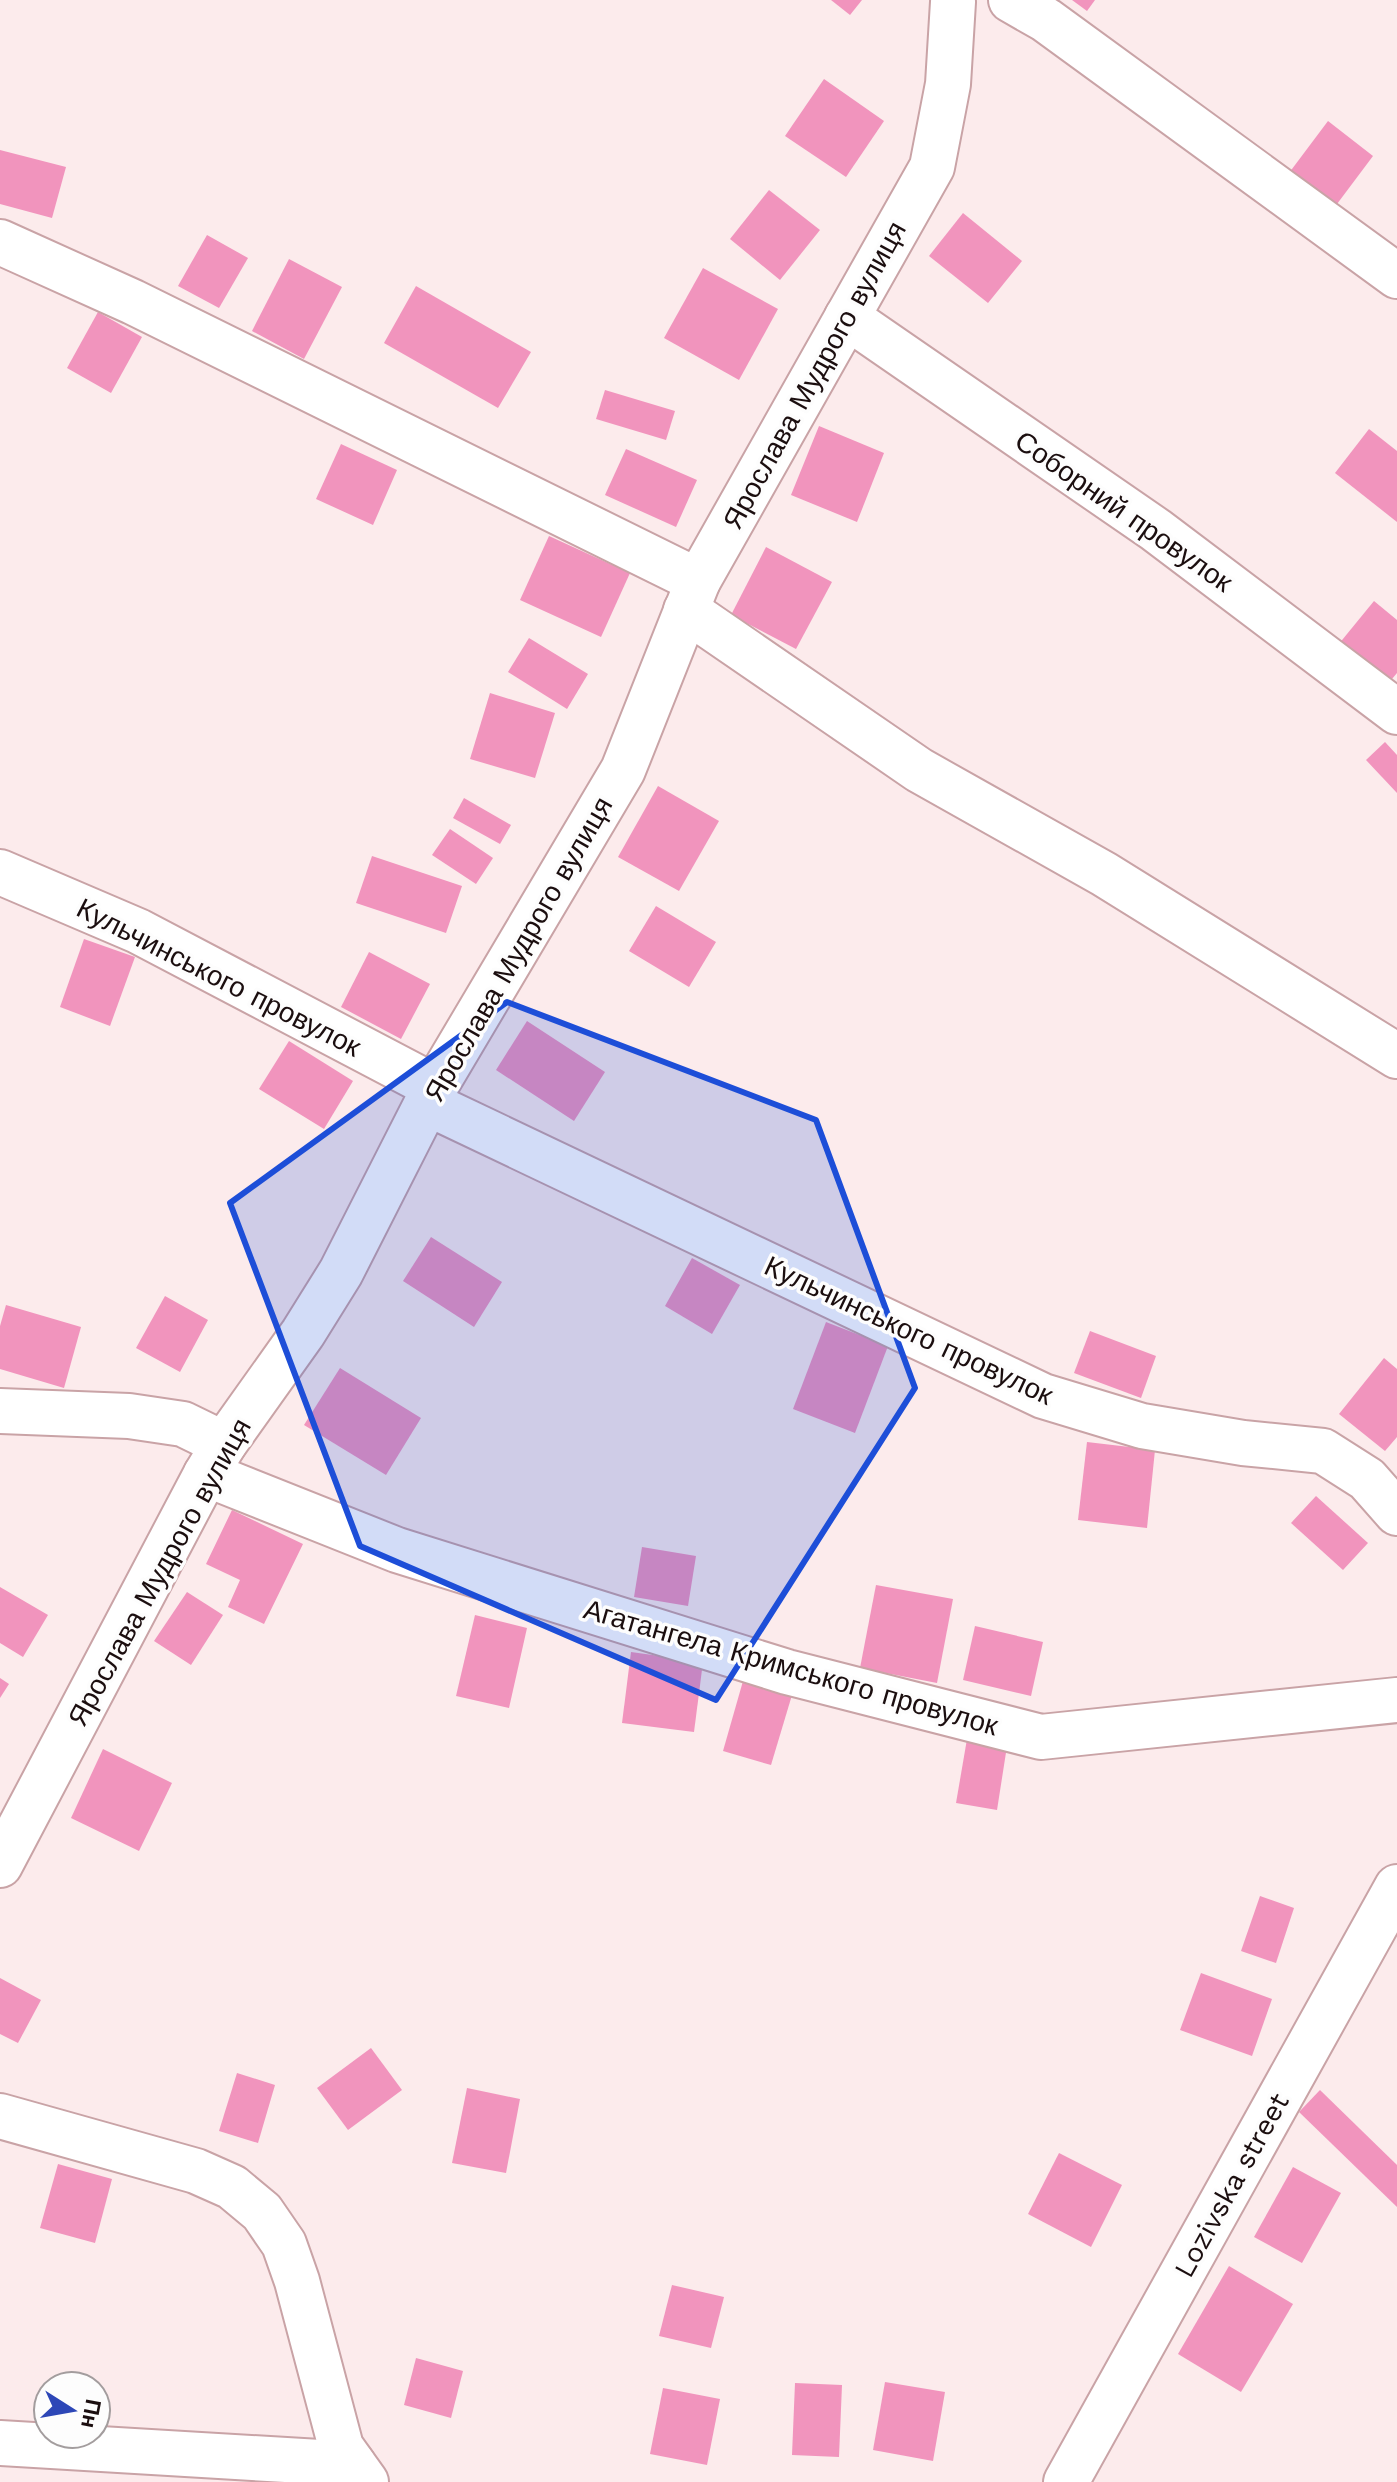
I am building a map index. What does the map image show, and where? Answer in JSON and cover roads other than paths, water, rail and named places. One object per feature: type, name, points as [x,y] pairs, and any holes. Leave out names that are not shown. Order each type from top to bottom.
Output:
[{"type":"street","points":[[1011,0],[1046,20],[1397,276]]},
{"type":"street","name":"Ярослава Мудрого вулиця","points":[[0,1865],[215,1459],[303,1333],[341,1272],[431,1095],[623,770],[692,595],[932,167],[948,84],[956,1]]},
{"type":"street","points":[[0,242],[133,302],[692,595],[919,770],[1104,874],[1397,1056]]},
{"type":"street","name":"Соборний провулок","points":[[847,317],[1156,530],[1397,712]]},
{"type":"street","name":"Кульчинського провулок","points":[[0,872],[138,931],[431,1095],[1043,1396],[1142,1426],[1243,1443],[1323,1451],[1367,1479],[1397,1513]]},
{"type":"street","name":"Агатангела Кримського провулок","points":[[0,1411],[129,1416],[183,1424],[215,1459],[397,1550],[787,1672],[1041,1737],[1397,1700]]},
{"type":"street","name":"Lozivska street","points":[[1066,2482],[1397,1887]]},
{"type":"street","points":[[0,2116],[196,2171],[232,2187],[262,2212],[284,2244],[297,2281],[341,2447],[359,2473]]},
{"type":"street","points":[[0,2443],[359,2473]]}]
